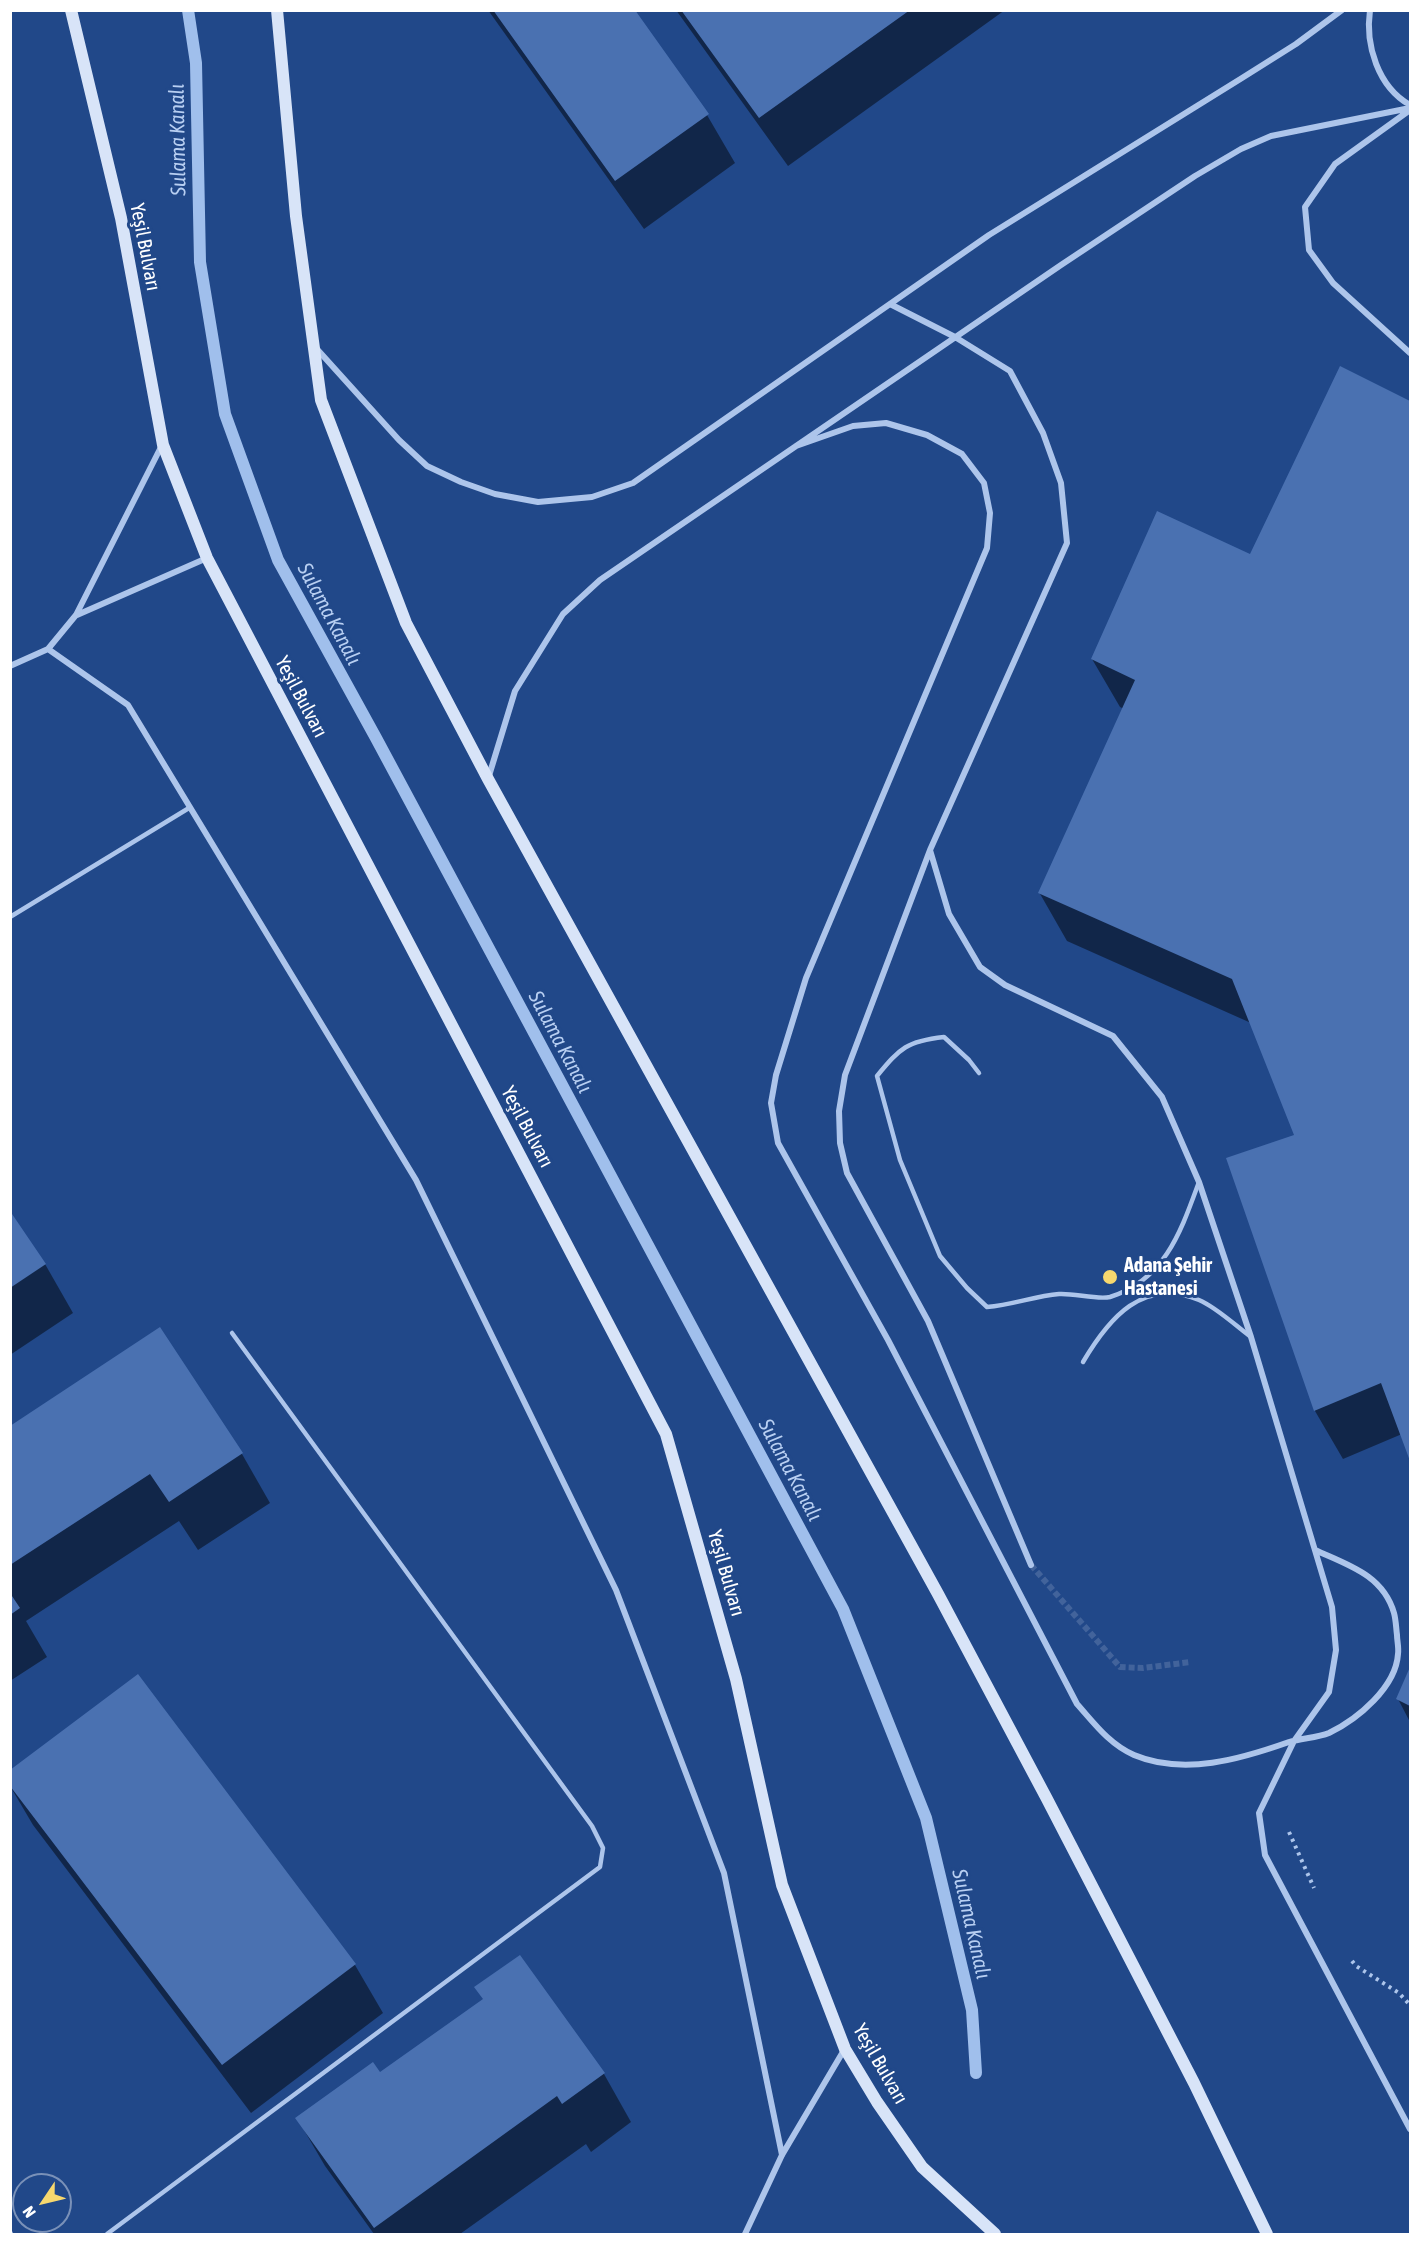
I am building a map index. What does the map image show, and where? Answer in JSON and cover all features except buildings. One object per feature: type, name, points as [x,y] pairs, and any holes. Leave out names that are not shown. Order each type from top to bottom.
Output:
[{"type":"main road","name":"Yeşil Bulvarı","points":[[72,10],[121,218],[163,445],[207,558],[666,1434],[736,1679],[782,1885],[845,2049],[877,2102],[922,2167],[995,2235]]},
{"type":"main road","points":[[277,10],[296,216],[321,400],[406,623],[488,779],[938,1594],[1194,2083],[1267,2235]]},
{"type":"street","points":[[313,345],[399,440],[427,466],[495,494],[538,502],[591,497],[633,483],[989,235],[1260,67],[1342,10]]},
{"type":"street","points":[[1370,10],[1368,27],[1373,55],[1385,82],[1410,108]]},
{"type":"street","points":[[488,779],[515,691],[563,614],[600,580],[1131,218],[1241,149],[1271,136],[1410,108]]},
{"type":"street","points":[[1410,108],[1335,164],[1305,207],[1309,250],[1333,283],[1410,353]]},
{"type":"street","points":[[890,304],[955,337],[1010,371],[1043,433],[1061,483],[1067,543],[930,850],[845,1075],[839,1111],[840,1143],[847,1173],[928,1321],[1031,1565]]},
{"type":"street","points":[[796,446],[853,426],[886,423],[927,435],[962,454],[984,483],[990,513],[987,548],[806,978],[776,1075],[771,1103],[778,1143],[888,1340],[1077,1704],[1110,1741],[1134,1755],[1163,1762],[1196,1765],[1226,1761],[1294,1741],[1328,1734],[1360,1714],[1387,1686],[1399,1654],[1395,1613],[1385,1594],[1365,1572],[1316,1550]]},
{"type":"street","points":[[10,666],[48,649],[76,615],[163,445]]},
{"type":"street","points":[[76,615],[207,558]]},
{"type":"street","points":[[48,649],[128,705],[416,1180],[616,1590],[724,1873],[782,2155]]},
{"type":"street","points":[[930,850],[949,914],[980,967],[1005,985],[1113,1036],[1162,1097],[1199,1182],[1251,1337],[1332,1607],[1336,1650],[1329,1692],[1294,1741],[1259,1813],[1265,1855],[1410,2129]]},
{"type":"street","points":[[745,2235],[782,2155],[845,2049]]},
{"type":"lane","points":[[10,917],[189,808]]},
{"type":"lane","points":[[979,1073],[969,1060],[944,1037],[919,1040],[896,1053],[877,1076],[900,1160],[940,1256],[967,1288],[987,1307],[1010,1305],[1058,1294],[1108,1298],[1132,1286],[1158,1267],[1181,1230],[1199,1182]]},
{"type":"lane","points":[[1083,1362],[1120,1311],[1145,1297],[1174,1292],[1201,1300],[1251,1337]]},
{"type":"lane","points":[[107,2235],[600,1867],[603,1848],[592,1826],[232,1333]]},
{"type":"path","points":[[1259,1813],[1287,1827],[1319,1899]]},
{"type":"path","points":[[1349,1958],[1356,1966],[1399,1993],[1410,2006]]},
{"type":"waterway","name":"Sulama Kanalı","points":[[188,10],[196,63],[200,262],[225,414],[278,560],[376,738],[843,1609],[926,1818],[972,2010],[976,2073]]},
{"type":"tunnel","points":[[1031,1565],[1120,1667],[1143,1668],[1191,1662]]},
{"type":"place","name":"Adana Şehir Hastanesi","points":[[1110,1277]]}]
